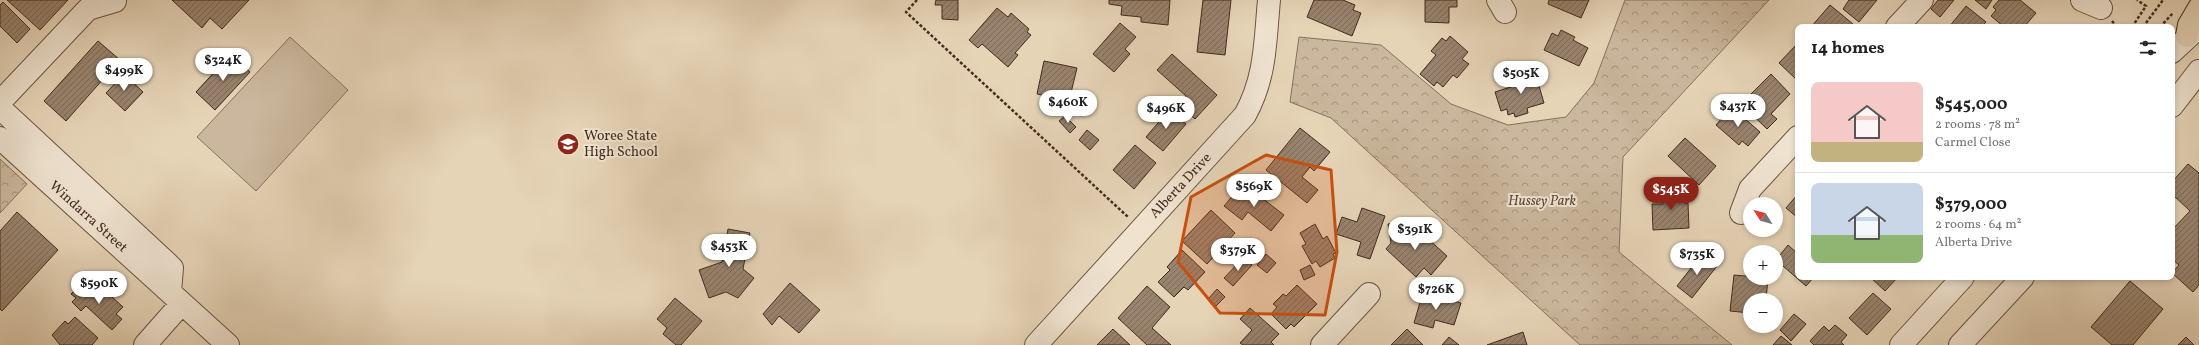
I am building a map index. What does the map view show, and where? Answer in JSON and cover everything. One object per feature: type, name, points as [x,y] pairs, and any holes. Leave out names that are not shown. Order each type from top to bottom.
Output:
[{"type":"main road","points":[[2193,32],[2189,25],[2199,8]]},
{"type":"street","name":"Alberta Drive","points":[[1036,345],[1245,115],[1255,96],[1261,75],[1269,0]]},
{"type":"street","points":[[1900,24],[1922,0]]},
{"type":"street","points":[[0,102],[88,9],[115,1]]},
{"type":"street","points":[[2175,49],[2193,32]]},
{"type":"street","points":[[2175,102],[2199,71]]},
{"type":"street","points":[[0,108],[172,268],[176,298],[145,345]]},
{"type":"street","name":"Windarra Street","points":[[0,138],[228,345]]},
{"type":"street","points":[[1741,213],[1750,189],[1795,140]]},
{"type":"street","points":[[1901,345],[1960,280]]},
{"type":"street","points":[[1960,345],[2019,280]]},
{"type":"street","points":[[1322,345],[1370,294]]},
{"type":"path","points":[[917,0],[906,12],[1141,230]]},
{"type":"path","points":[[2134,24],[2146,6],[2137,0]]},
{"type":"path","points":[[2145,24],[2163,0]]},
{"type":"highlighted area","points":[[1266,155],[1331,170],[1337,252],[1325,315],[1220,313],[1178,262],[1191,197]]},
{"type":"green space","name":"Hussey Park","points":[[1625,0],[1769,0],[1623,157],[1619,252],[1732,345],[1580,345],[1331,118],[1290,102],[1299,37],[1381,45],[1451,104],[1508,125],[1566,117],[1594,83]]},
{"type":"green space","points":[[290,37],[348,90],[256,191],[197,137]]},
{"type":"green space","points":[[0,159],[27,184],[0,213]]},
{"type":"building","points":[[7,0],[68,0],[40,30]]},
{"type":"building","points":[[172,0],[249,0],[222,29],[210,18],[202,28]]},
{"type":"building","points":[[936,0],[958,0],[958,20],[942,19],[942,5],[935,5]]},
{"type":"building","points":[[1109,0],[1170,0],[1168,25],[1141,22],[1141,17],[1121,15],[1122,6],[1109,4]]},
{"type":"building","points":[[1203,0],[1231,0],[1225,55],[1197,52]]},
{"type":"building","points":[[1314,0],[1343,0],[1355,5],[1353,10],[1361,13],[1352,36],[1307,17]]},
{"type":"building","points":[[1425,0],[1457,0],[1457,7],[1449,7],[1449,23],[1425,22]]},
{"type":"building","points":[[1549,0],[1589,0],[1581,18],[1548,4]]},
{"type":"building","points":[[1849,0],[1877,0],[1859,22],[1843,9]]},
{"type":"building","points":[[1938,0],[1954,0],[1940,17],[1931,9]]},
{"type":"building","points":[[1975,0],[1992,0],[1986,9]]},
{"type":"building","points":[[1999,0],[2020,0],[2036,13],[2027,24],[2000,24],[1991,16],[1996,10],[1993,7]]},
{"type":"building","points":[[3,2],[30,29],[17,43],[0,26],[0,5]]},
{"type":"building","points":[[1830,5],[1853,24],[1814,24]]},
{"type":"building","points":[[1966,6],[1986,22],[1984,24],[1951,24]]},
{"type":"building","points":[[997,8],[1008,17],[1011,13],[1029,29],[1027,32],[1031,35],[1015,53],[1018,55],[1008,67],[982,44],[978,48],[969,40]]},
{"type":"building","points":[[1120,23],[1136,37],[1125,49],[1130,54],[1114,72],[1093,54]]},
{"type":"building","points":[[1561,30],[1575,37],[1573,40],[1588,48],[1579,66],[1544,50],[1552,33],[1558,36]]},
{"type":"building","points":[[1450,36],[1468,52],[1462,59],[1469,64],[1457,78],[1453,75],[1443,87],[1437,82],[1434,86],[1420,74],[1436,55],[1431,51],[1442,38],[1446,41]]},
{"type":"building","points":[[98,41],[120,60],[66,121],[44,101]]},
{"type":"building","points":[[1795,46],[1795,78],[1779,63]]},
{"type":"building","points":[[231,54],[250,72],[215,110],[196,92]]},
{"type":"building","points":[[1172,54],[1217,95],[1195,119],[1179,104],[1186,96],[1157,70]]},
{"type":"building","points":[[1044,61],[1077,68],[1069,101],[1037,94]]},
{"type":"building","points":[[1534,69],[1544,103],[1527,108],[1528,113],[1515,117],[1514,113],[1508,115],[1507,109],[1501,111],[1495,92],[1517,85],[1515,75]]},
{"type":"building","points":[[124,74],[143,92],[125,111],[106,93]]},
{"type":"building","points":[[1771,74],[1790,94],[1771,114],[1777,119],[1767,129],[1741,104]]},
{"type":"building","points":[[1169,110],[1186,124],[1163,151],[1146,137]]},
{"type":"building","points":[[1728,111],[1733,115],[1736,111],[1760,132],[1748,146],[1742,141],[1739,145],[1716,125]]},
{"type":"building","points":[[1065,116],[1076,127],[1070,133],[1059,121]]},
{"type":"building","points":[[1300,128],[1330,152],[1314,171],[1310,167],[1302,177],[1318,190],[1307,203],[1266,170]]},
{"type":"building","points":[[1087,130],[1099,140],[1090,150],[1079,140]]},
{"type":"building","points":[[1685,138],[1716,166],[1699,185],[1668,156]]},
{"type":"building","points":[[1135,145],[1156,163],[1134,189],[1113,170]]},
{"type":"building","points":[[2188,164],[2199,173],[2199,285],[2193,292],[2175,276],[2175,270],[2179,265],[2175,262],[2175,227],[2190,211],[2175,197],[2175,179]]},
{"type":"building","points":[[1239,188],[1245,193],[1249,188],[1284,215],[1271,231],[1248,212],[1242,220],[1224,206]]},
{"type":"building","points":[[1684,188],[1684,203],[1688,203],[1689,228],[1653,230],[1652,204],[1663,204],[1663,189]]},
{"type":"building","points":[[1795,198],[1795,216],[1786,208]]},
{"type":"building","points":[[1362,208],[1385,216],[1370,259],[1357,255],[1361,242],[1336,234],[1342,217],[1357,222]]},
{"type":"building","points":[[1211,210],[1235,233],[1207,264],[1182,241]]},
{"type":"building","points":[[17,212],[58,250],[2,311],[0,309],[0,231]]},
{"type":"building","points":[[1396,223],[1398,236],[1399,234],[1405,239],[1415,227],[1447,256],[1431,275],[1424,268],[1416,277],[1386,249],[1391,243],[1388,224]]},
{"type":"building","points":[[1315,224],[1323,239],[1327,236],[1336,253],[1333,254],[1335,258],[1320,267],[1316,261],[1312,264],[1302,246],[1306,244],[1300,233]]},
{"type":"building","points":[[728,229],[750,233],[743,269],[754,278],[738,298],[726,292],[709,298],[699,270],[722,262]]},
{"type":"building","points":[[1788,245],[1795,251],[1795,276],[1783,266],[1783,251]]},
{"type":"building","points":[[1182,250],[1205,272],[1188,290],[1184,287],[1174,297],[1158,282],[1170,270],[1167,267]]},
{"type":"building","points":[[1266,254],[1276,263],[1267,273],[1257,265]]},
{"type":"building","points":[[1702,254],[1717,266],[1692,298],[1677,286]]},
{"type":"building","points":[[1243,258],[1252,265],[1233,286],[1224,278]]},
{"type":"building","points":[[1310,265],[1315,275],[1304,280],[1300,270]]},
{"type":"building","points":[[1734,275],[1743,276],[1743,285],[1767,285],[1767,293],[1743,293],[1743,312],[1730,311]]},
{"type":"building","points":[[1799,280],[1811,280],[1806,286]]},
{"type":"building","points":[[1873,280],[1895,280],[1885,291]]},
{"type":"building","points":[[2130,281],[2163,309],[2133,345],[2112,345],[2091,327]]},
{"type":"building","points":[[790,283],[820,310],[799,333],[779,316],[772,325],[763,314]]},
{"type":"building","points":[[99,285],[123,307],[116,314],[122,319],[112,330],[86,306],[81,311],[72,302],[76,298],[71,294],[79,286],[90,296]]},
{"type":"building","points":[[1297,285],[1317,304],[1294,327],[1291,324],[1286,329],[1271,314],[1277,307],[1273,304],[1283,294],[1286,296]]},
{"type":"building","points":[[1147,286],[1170,307],[1152,328],[1171,345],[1147,345],[1118,318]]},
{"type":"building","points":[[1217,289],[1225,297],[1216,306],[1208,299]]},
{"type":"building","points":[[1423,292],[1461,303],[1454,325],[1435,320],[1433,328],[1414,323]]},
{"type":"building","points":[[1873,293],[1891,309],[1867,335],[1849,318]]},
{"type":"building","points":[[675,298],[702,321],[681,345],[676,345],[663,334],[667,328],[657,319]]},
{"type":"building","points":[[1250,308],[1279,334],[1271,342],[1274,345],[1243,345],[1240,343],[1252,330],[1240,319]]},
{"type":"building","points":[[1794,314],[1806,324],[1791,341],[1783,333],[1783,327]]},
{"type":"building","points":[[75,317],[98,338],[92,345],[60,345],[52,335],[65,321],[68,324]]},
{"type":"building","points":[[1835,325],[1847,335],[1841,342],[1844,345],[1814,345],[1810,341],[1824,326],[1829,331]]},
{"type":"building","points":[[1113,329],[1130,345],[1097,345]]},
{"type":"building","points":[[1407,329],[1423,345],[1391,345]]},
{"type":"building","points":[[1523,332],[1527,345],[1487,345]]},
{"type":"building","points":[[1781,336],[1792,345],[1773,345]]},
{"type":"building","points":[[1449,337],[1459,345],[1442,345]]},
{"type":"building","points":[[2186,337],[2194,345],[2178,345]]},
{"type":"place","name":"Woree State High School","points":[[568,144]]}]
